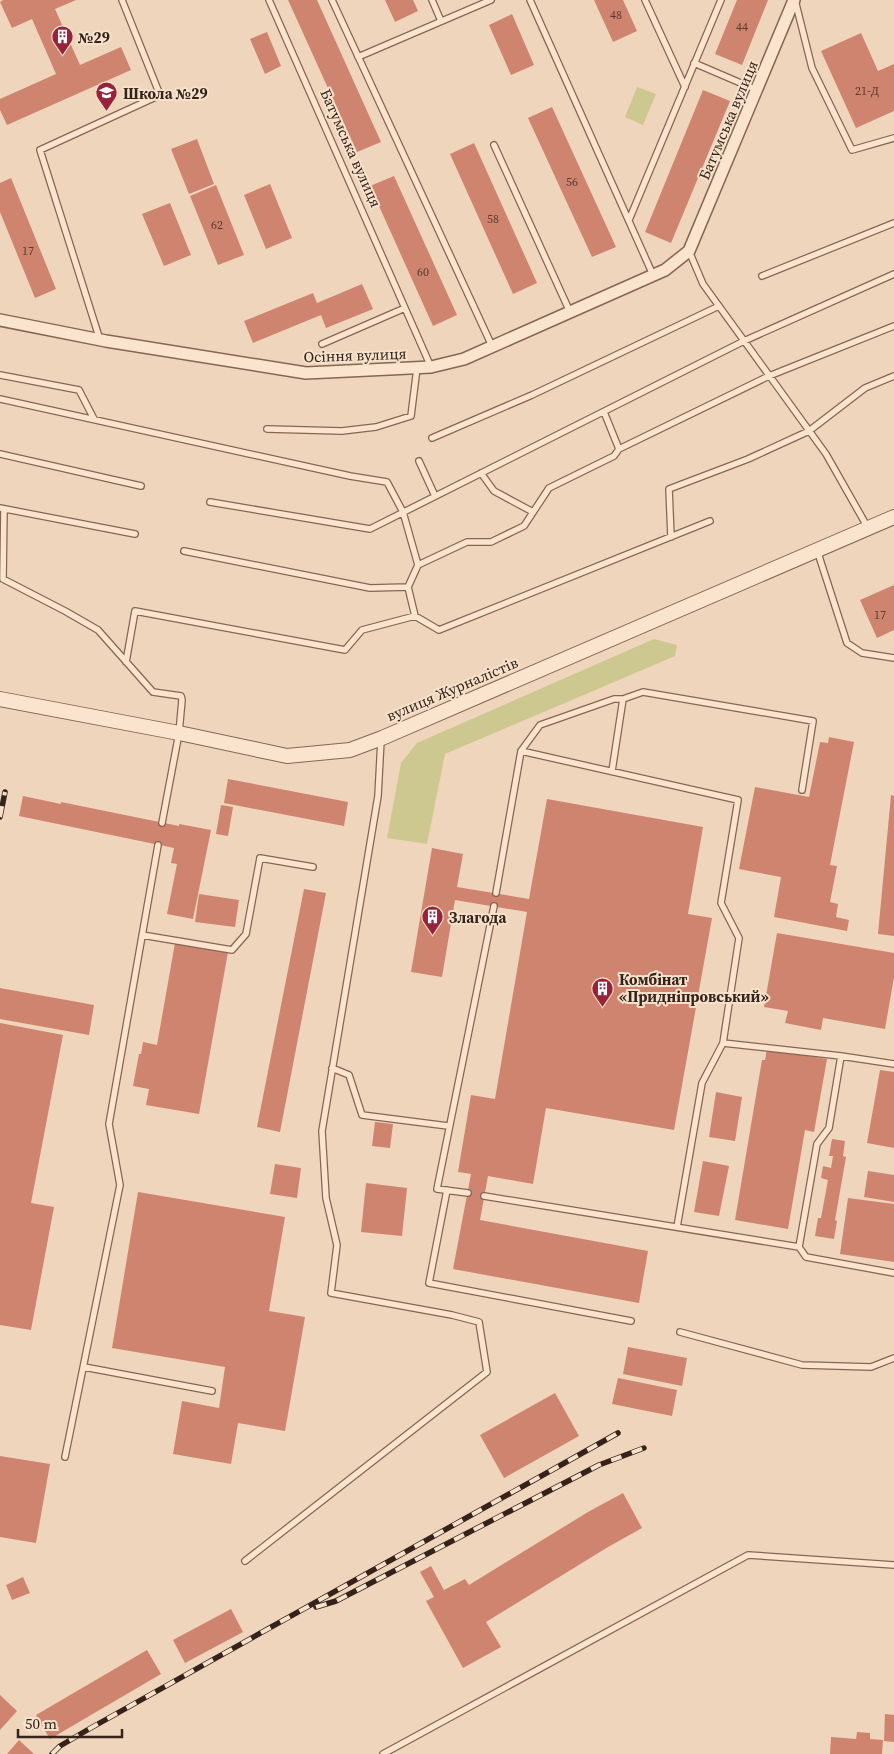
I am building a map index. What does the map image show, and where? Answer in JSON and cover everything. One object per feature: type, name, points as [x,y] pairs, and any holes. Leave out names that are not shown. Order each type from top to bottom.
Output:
[{"type":"street","name":"Батумська вулиця","points":[[689,251],[795,0]]},
{"type":"street","name":"Осіння вулиця","points":[[0,320],[100,340],[306,373],[431,367],[464,358],[654,275],[665,270],[689,251]]},
{"type":"street","name":"вулиця Журналістів","points":[[0,699],[179,733],[287,756],[350,750],[382,738],[894,517]]},
{"type":"lane","points":[[100,340],[40,150],[160,95],[122,0]]},
{"type":"lane","name":"Батумська вулиця","points":[[269,0],[431,367]]},
{"type":"lane","points":[[332,0],[492,346]]},
{"type":"lane","points":[[432,0],[441,22]]},
{"type":"lane","points":[[358,57],[491,0]]},
{"type":"lane","points":[[530,0],[654,275]]},
{"type":"lane","points":[[645,0],[685,87]]},
{"type":"lane","points":[[629,220],[720,0]]},
{"type":"lane","points":[[795,0],[812,68],[852,150],[894,138]]},
{"type":"lane","points":[[694,63],[757,90]]},
{"type":"lane","points":[[494,145],[570,312]]},
{"type":"lane","points":[[762,276],[894,223]]},
{"type":"lane","points":[[689,251],[703,284],[826,454],[868,528]]},
{"type":"lane","points":[[210,502],[370,529],[744,341],[894,274]]},
{"type":"lane","points":[[432,438],[532,395],[719,306]]},
{"type":"lane","points":[[322,344],[405,308]]},
{"type":"lane","points":[[418,565],[467,542],[491,542],[524,526],[549,488],[614,456],[619,449],[770,376],[894,326]]},
{"type":"lane","points":[[267,429],[342,431],[376,427],[412,416],[417,368]]},
{"type":"lane","points":[[0,375],[79,390],[94,419]]},
{"type":"lane","points":[[671,537],[670,489],[748,459],[809,431],[865,388],[894,376]]},
{"type":"lane","points":[[0,399],[350,476],[387,482],[403,512],[418,565],[408,587],[415,616]]},
{"type":"lane","points":[[604,412],[619,449]]},
{"type":"lane","points":[[0,454],[141,486]]},
{"type":"lane","points":[[419,461],[435,496]]},
{"type":"lane","points":[[481,473],[494,491],[533,512]]},
{"type":"lane","points":[[134,534],[2,509],[2,579],[98,630],[153,692],[180,696],[182,700],[179,733],[162,823]]},
{"type":"lane","points":[[126,662],[135,611],[345,650],[362,630],[415,616],[440,630],[710,521]]},
{"type":"lane","points":[[817,550],[847,643],[862,653],[894,658]]},
{"type":"lane","points":[[184,551],[370,588],[408,587]]},
{"type":"lane","points":[[496,894],[521,751],[540,725],[614,699],[623,699],[642,692],[813,721],[802,790]]},
{"type":"lane","points":[[612,771],[623,699]]},
{"type":"lane","points":[[245,1562],[487,1372],[479,1322],[452,1314],[331,1293],[337,1245],[326,1198],[322,1131],[378,796],[382,738]]},
{"type":"lane","points":[[521,751],[738,800],[721,903],[739,938],[723,1043],[702,1083],[678,1227]]},
{"type":"lane","points":[[65,1457],[120,1185],[109,1124],[158,845]]},
{"type":"lane","points":[[142,935],[232,950],[246,934],[260,858],[313,867]]},
{"type":"lane","points":[[468,1193],[437,1189],[448,1126],[494,906]]},
{"type":"lane","points":[[723,1043],[894,1064]]},
{"type":"lane","points":[[841,1056],[829,1128],[817,1144],[799,1247],[806,1257],[894,1273]]},
{"type":"lane","points":[[332,1068],[349,1075],[362,1115],[448,1126]]},
{"type":"lane","points":[[446,1190],[429,1283],[631,1321]]},
{"type":"lane","points":[[484,1196],[799,1247]]},
{"type":"lane","points":[[680,1332],[802,1365],[871,1367],[894,1358]]},
{"type":"lane","points":[[84,1367],[212,1391]]},
{"type":"lane","points":[[383,1754],[748,1555],[894,1565]]},
{"type":"shaded area","points":[[637,87],[656,94],[643,125],[625,117]]},
{"type":"shaded area","points":[[654,639],[677,645],[675,656],[445,754],[427,844],[387,838],[401,763],[417,743]]},
{"type":"building","name":"№29","points":[[3,0],[76,0],[55,9],[80,65],[121,47],[131,70],[7,125],[0,110],[0,99],[56,74],[32,19],[12,28],[0,2]]},
{"type":"building","points":[[288,0],[317,0],[381,142],[357,152]]},
{"type":"building","points":[[385,0],[413,0],[418,11],[395,22]]},
{"type":"building","points":[[594,0],[623,0],[637,31],[613,42]]},
{"type":"building","points":[[737,0],[768,0],[742,65],[715,54]]},
{"type":"building","points":[[512,14],[534,65],[511,75],[489,25]]},
{"type":"building","points":[[267,32],[281,66],[265,74],[250,39]]},
{"type":"building","points":[[861,33],[878,71],[894,64],[894,111],[856,128],[821,51]]},
{"type":"building","points":[[703,90],[730,101],[671,243],[645,232]]},
{"type":"building","points":[[552,107],[616,247],[592,257],[528,118]]},
{"type":"building","points":[[197,139],[214,184],[189,194],[171,149]]},
{"type":"building","points":[[474,143],[537,283],[513,294],[450,154]]},
{"type":"building","points":[[394,176],[457,315],[433,326],[370,186]]},
{"type":"building","points":[[11,178],[56,289],[35,298],[0,212],[0,183]]},
{"type":"building","points":[[270,184],[292,238],[266,249],[244,195]]},
{"type":"building","points":[[216,185],[244,255],[218,265],[190,196]]},
{"type":"building","points":[[170,203],[191,255],[164,266],[142,214]]},
{"type":"building","points":[[362,284],[373,309],[326,328],[321,315],[253,343],[244,321],[313,293],[317,303]]},
{"type":"building","points":[[894,585],[894,630],[877,638],[860,600]]},
{"type":"building","points":[[829,737],[854,742],[830,865],[837,866],[830,902],[838,904],[836,917],[849,920],[847,931],[774,917],[781,877],[739,869],[755,787],[809,797],[820,742],[828,743]]},
{"type":"building","points":[[228,779],[348,802],[344,826],[224,803]]},
{"type":"building","points":[[891,795],[894,796],[894,936],[878,934]]},
{"type":"building","points":[[23,796],[179,826],[179,824],[211,830],[193,919],[167,914],[177,864],[171,863],[174,848],[19,816]]},
{"type":"building","name":"Комбінат «Придніпровський»","points":[[547,799],[703,827],[688,914],[712,918],[674,1130],[546,1108],[533,1184],[488,1176],[480,1220],[648,1251],[639,1303],[453,1269],[471,1174],[458,1172],[471,1095],[495,1099],[527,912],[455,900],[442,977],[411,972],[432,848],[463,854],[457,887],[529,899]]},
{"type":"building","points":[[221,805],[233,807],[228,836],[216,834]]},
{"type":"building","points":[[304,889],[326,893],[280,1132],[257,1127]]},
{"type":"building","points":[[199,894],[239,900],[235,927],[195,922]]},
{"type":"building","points":[[777,933],[894,953],[894,977],[885,1029],[823,1018],[821,1030],[785,1023],[788,1011],[764,1007]]},
{"type":"building","points":[[175,943],[228,952],[199,1114],[146,1105],[149,1089],[133,1086],[143,1042],[157,1045]]},
{"type":"building","points":[[0,988],[94,1005],[89,1035],[0,1019]]},
{"type":"building","points":[[0,1023],[63,1035],[31,1203],[54,1207],[31,1330],[0,1325]]},
{"type":"building","points":[[767,1049],[827,1059],[814,1132],[805,1130],[788,1229],[735,1220],[762,1060],[765,1060]]},
{"type":"building","points":[[880,1070],[894,1072],[894,1148],[867,1143]]},
{"type":"building","points":[[716,1092],[742,1097],[735,1141],[709,1137]]},
{"type":"building","points":[[375,1122],[393,1124],[390,1148],[372,1146]]},
{"type":"building","points":[[832,1139],[845,1141],[843,1156],[846,1157],[835,1220],[837,1221],[834,1239],[815,1236],[818,1218],[821,1218],[828,1180],[821,1178],[823,1166],[831,1168],[833,1156],[829,1156]]},
{"type":"building","points":[[703,1161],[729,1166],[719,1216],[694,1212]]},
{"type":"building","points":[[275,1164],[301,1168],[297,1198],[270,1194]]},
{"type":"building","points":[[868,1171],[894,1175],[894,1202],[864,1197]]},
{"type":"building","points":[[366,1183],[407,1188],[402,1236],[361,1232]]},
{"type":"building","points":[[138,1192],[285,1217],[269,1311],[305,1317],[285,1431],[238,1423],[231,1464],[173,1454],[182,1401],[219,1408],[225,1367],[112,1348]]},
{"type":"building","points":[[848,1198],[894,1204],[894,1262],[840,1254]]},
{"type":"building","points":[[628,1347],[687,1358],[682,1386],[623,1374]]},
{"type":"building","points":[[618,1378],[677,1390],[672,1416],[612,1404]]},
{"type":"building","points":[[555,1393],[579,1436],[504,1478],[480,1435]]},
{"type":"building","points":[[0,1456],[50,1464],[36,1543],[0,1537]]},
{"type":"building","points":[[623,1493],[642,1528],[486,1622],[501,1647],[463,1668],[426,1601],[434,1597],[420,1572],[431,1566],[444,1590],[465,1579],[469,1585],[588,1512]]},
{"type":"building","points":[[23,1577],[30,1593],[12,1600],[6,1585]]},
{"type":"building","points":[[231,1609],[243,1632],[185,1663],[173,1640]]},
{"type":"building","points":[[147,1650],[161,1674],[50,1739],[36,1715]]},
{"type":"building","points":[[0,1695],[17,1711],[0,1730]]},
{"type":"building","points":[[885,1714],[894,1715],[894,1742],[884,1741]]},
{"type":"building","points":[[857,1732],[870,1733],[870,1739],[883,1740],[882,1754],[830,1754],[831,1737],[856,1739]]},
{"type":"building","points":[[19,1740],[34,1754],[7,1754]]},
{"type":"railway","points":[[0,817],[5,792]]},
{"type":"railway","points":[[52,1754],[60,1746],[89,1729],[618,1433]]},
{"type":"railway","points":[[316,1607],[336,1601],[599,1465],[644,1448]]},
{"type":"place","name":"№29","points":[[62,56]]},
{"type":"place","name":"Школа №29","points":[[107,112]]},
{"type":"place","name":"Злагода","points":[[433,936]]},
{"type":"place","name":"Комбінат «Придніпровський»","points":[[603,1007]]}]
